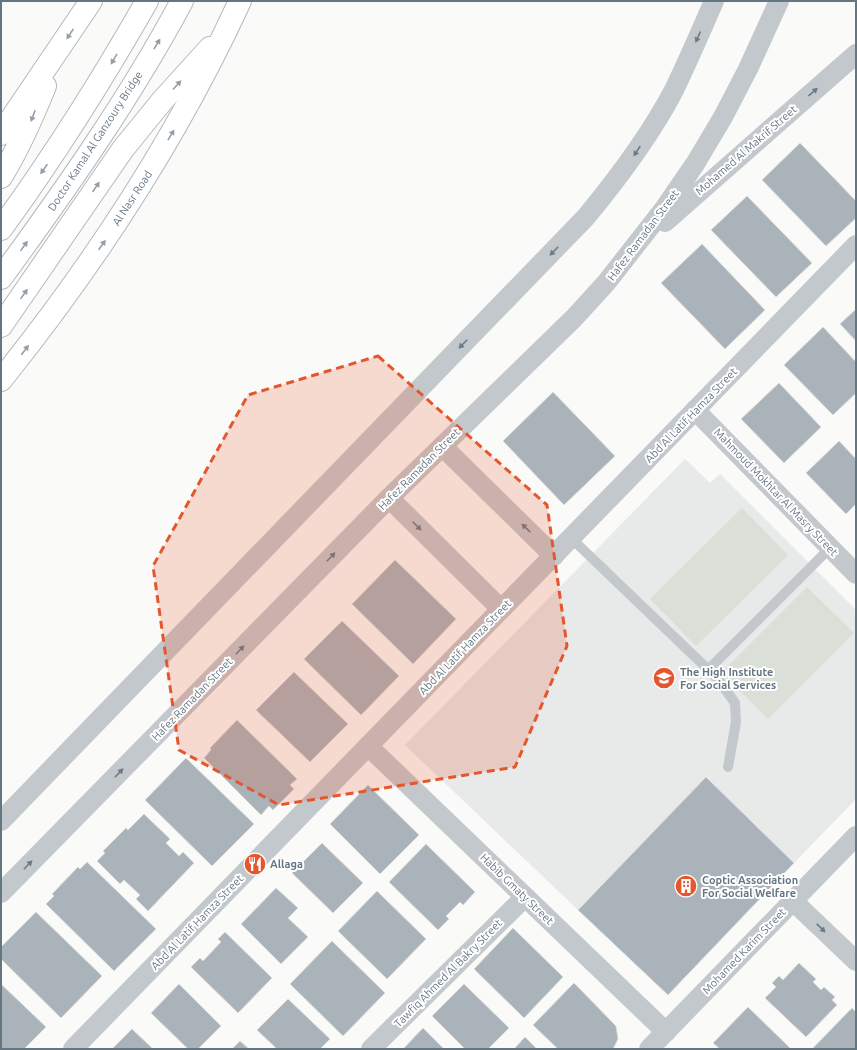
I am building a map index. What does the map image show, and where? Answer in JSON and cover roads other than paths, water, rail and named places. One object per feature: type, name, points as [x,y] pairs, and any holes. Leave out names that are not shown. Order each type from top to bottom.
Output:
[{"type":"highway","points":[[1,229],[59,148],[103,77],[147,1]]},
{"type":"highway","name":"Doctor Kamal Al Ganzoury Bridge","points":[[1,278],[87,156],[131,88],[182,1]]},
{"type":"highway","name":"Al Nasr Road","points":[[1,380],[81,275],[122,214],[180,120],[240,1]]},
{"type":"highway","points":[[1,134],[57,53],[88,3]]},
{"type":"highway","points":[[1,326],[122,149],[162,101],[227,29]]},
{"type":"highway","points":[[1,177],[31,122],[57,53]]},
{"type":"street","points":[[1,821],[586,217],[629,162],[654,124],[688,60],[714,1]]},
{"type":"street","name":"Hafez Ramadan Street","points":[[1,893],[389,498],[574,318],[636,247],[690,171],[723,117],[748,69],[779,1]]},
{"type":"street","name":"Mohamed Al Makrif Street","points":[[636,247],[856,54]]},
{"type":"street","name":"Abd Al Latif Hamza Street","points":[[73,1049],[856,244]]},
{"type":"street","name":"Mahmoud Mokhtar Al Masry Street","points":[[696,410],[830,548],[853,564]]},
{"type":"street","points":[[442,446],[554,556]]},
{"type":"street","points":[[389,498],[501,609]]},
{"type":"street","name":"Habib Gmaty Street","points":[[368,746],[666,1032]]},
{"type":"street","name":"Mohamed Karim Street","points":[[649,1049],[856,837]]},
{"type":"street","name":"Tawfiq Ahmed Al Bakry Street","points":[[371,1049],[525,897]]},
{"type":"street","points":[[793,901],[856,962]]},
{"type":"lane","points":[[571,538],[718,679],[735,703],[736,722],[728,767]]},
{"type":"lane","points":[[708,670],[830,548]]},
{"type":"place","name":"The High Institute For Social Services","points":[[664,678]]},
{"type":"place","name":"Allaga","points":[[255,864]]},
{"type":"place","name":"Coptic Association For Social Welfare","points":[[686,886]]}]
